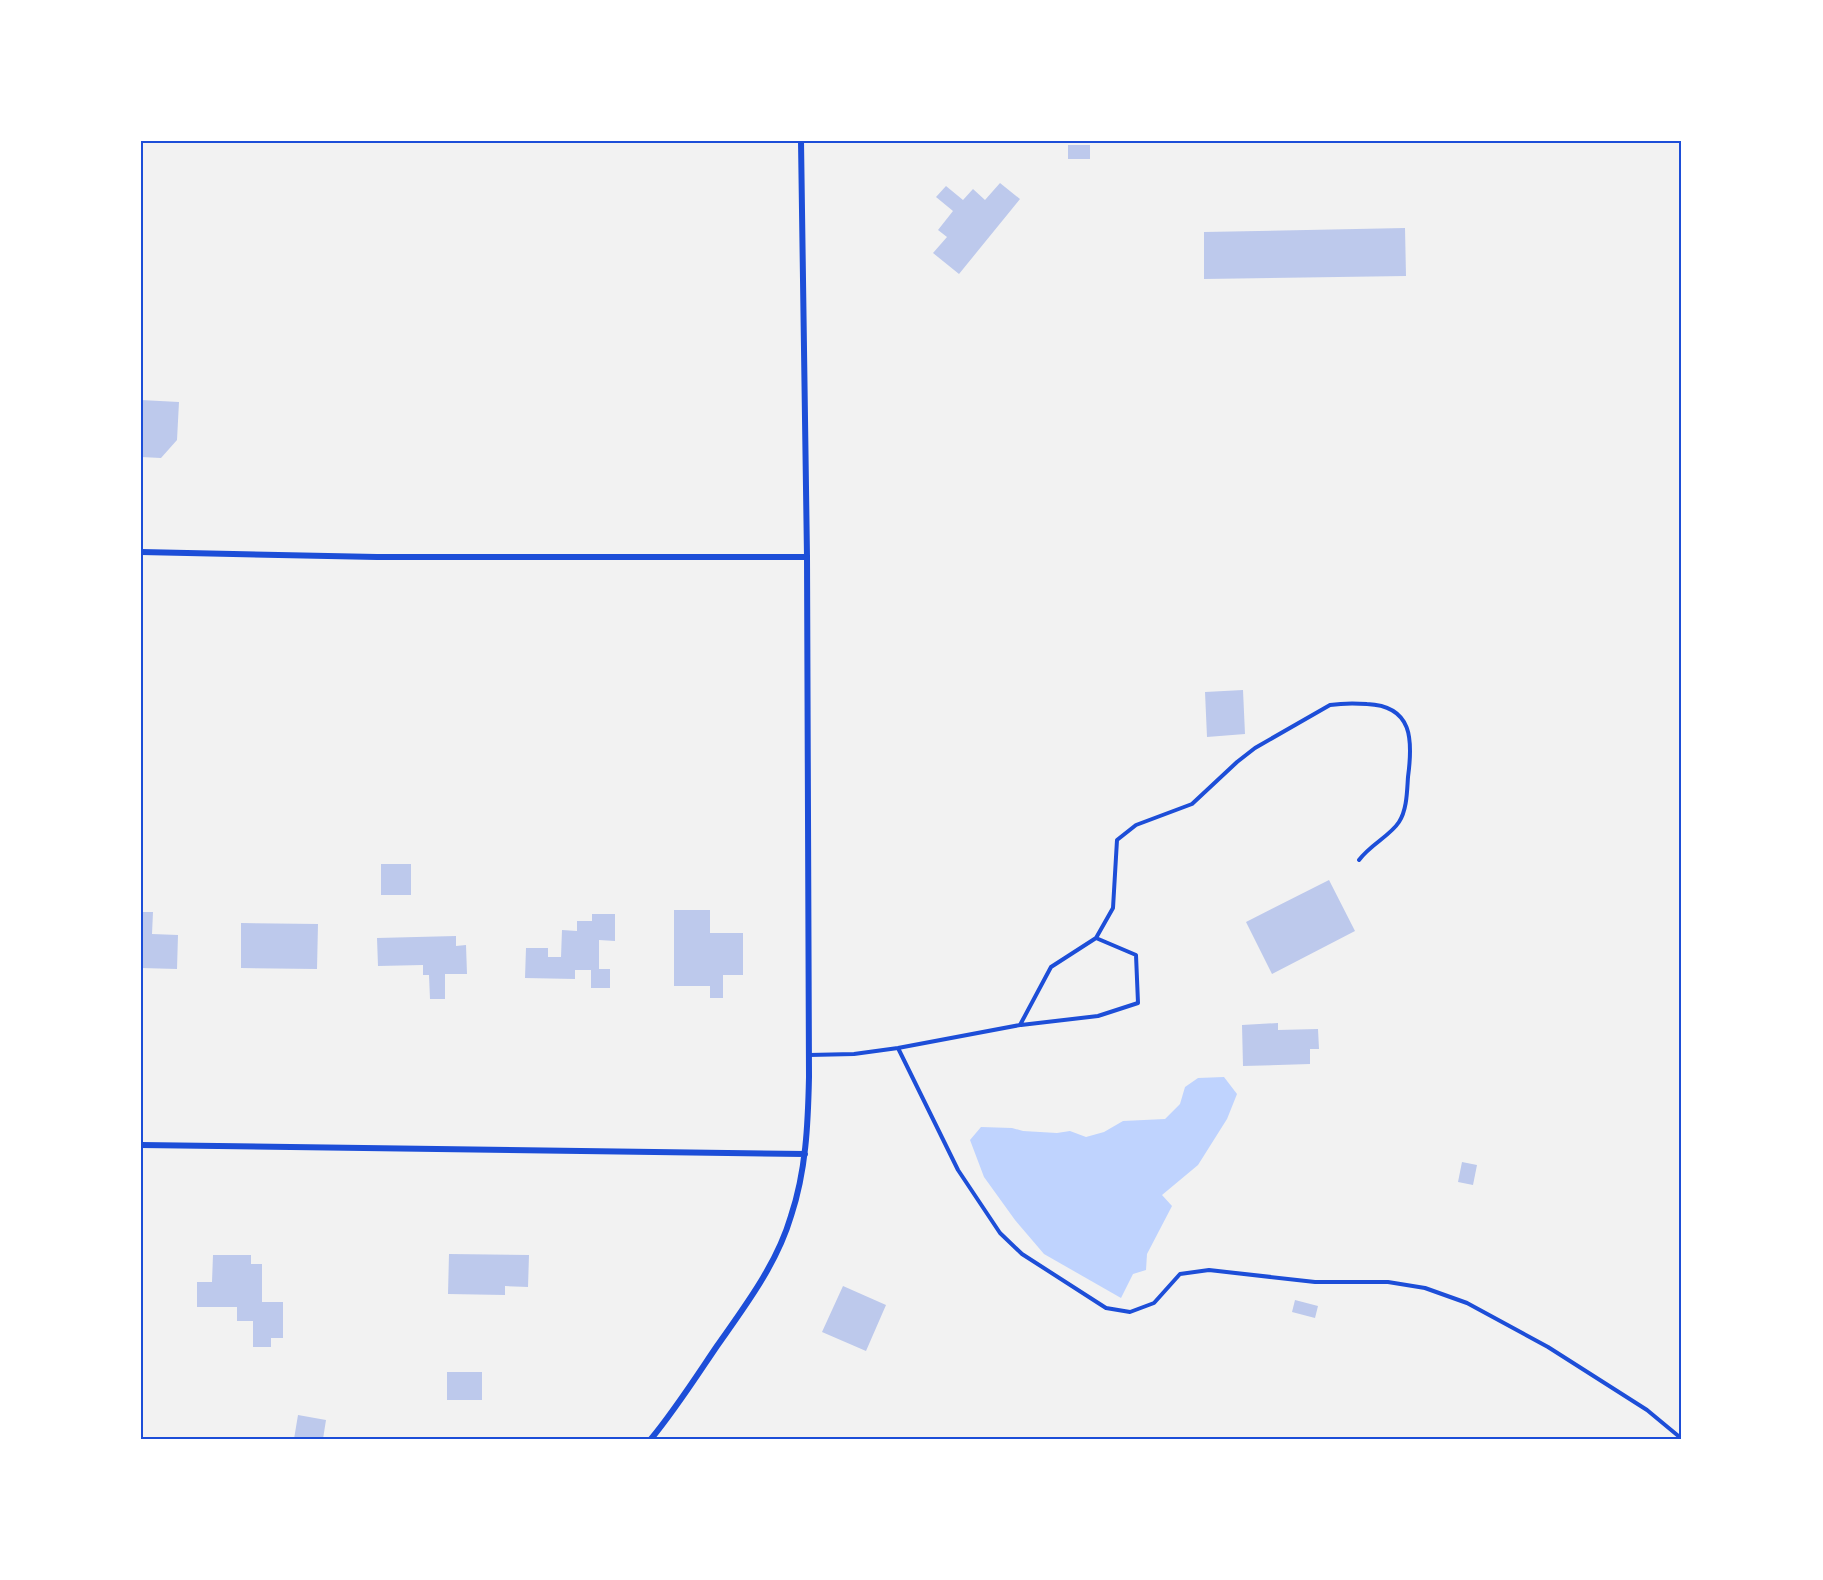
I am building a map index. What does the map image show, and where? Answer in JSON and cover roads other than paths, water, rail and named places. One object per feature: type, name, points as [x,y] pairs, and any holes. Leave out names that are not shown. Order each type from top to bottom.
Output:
[{"type":"street","points":[[651,1439],[748,1301],[773,1260],[791,1219],[805,1154],[809,1055],[807,557],[801,141]]},
{"type":"street","points":[[141,552],[388,557],[807,557]]},
{"type":"street","points":[[141,1145],[805,1154]]},
{"type":"lane","points":[[1020,1025],[1051,967],[1096,938],[1113,909],[1117,840],[1136,825],[1192,804],[1255,748],[1330,705],[1344,703],[1389,707],[1402,716],[1407,727],[1410,745],[1406,795],[1400,820],[1394,829],[1368,848],[1359,860]]},
{"type":"lane","points":[[809,1055],[855,1054],[898,1048],[1020,1025],[1098,1016],[1138,1003],[1136,955],[1096,938]]},
{"type":"lane","points":[[898,1048],[958,1170],[1000,1233],[1022,1254],[1106,1308],[1130,1312],[1154,1303],[1180,1274],[1209,1269],[1315,1282],[1388,1282],[1425,1288],[1467,1303],[1548,1347],[1647,1410],[1682,1439]]},
{"type":"water","points":[[1224,1077],[1237,1094],[1227,1119],[1198,1165],[1162,1195],[1172,1206],[1147,1254],[1146,1270],[1133,1274],[1121,1298],[1044,1254],[1015,1220],[984,1177],[970,1140],[981,1127],[1057,1133],[1070,1131],[1086,1137],[1104,1132],[1123,1121],[1165,1119],[1180,1104],[1185,1087],[1198,1078]]}]
